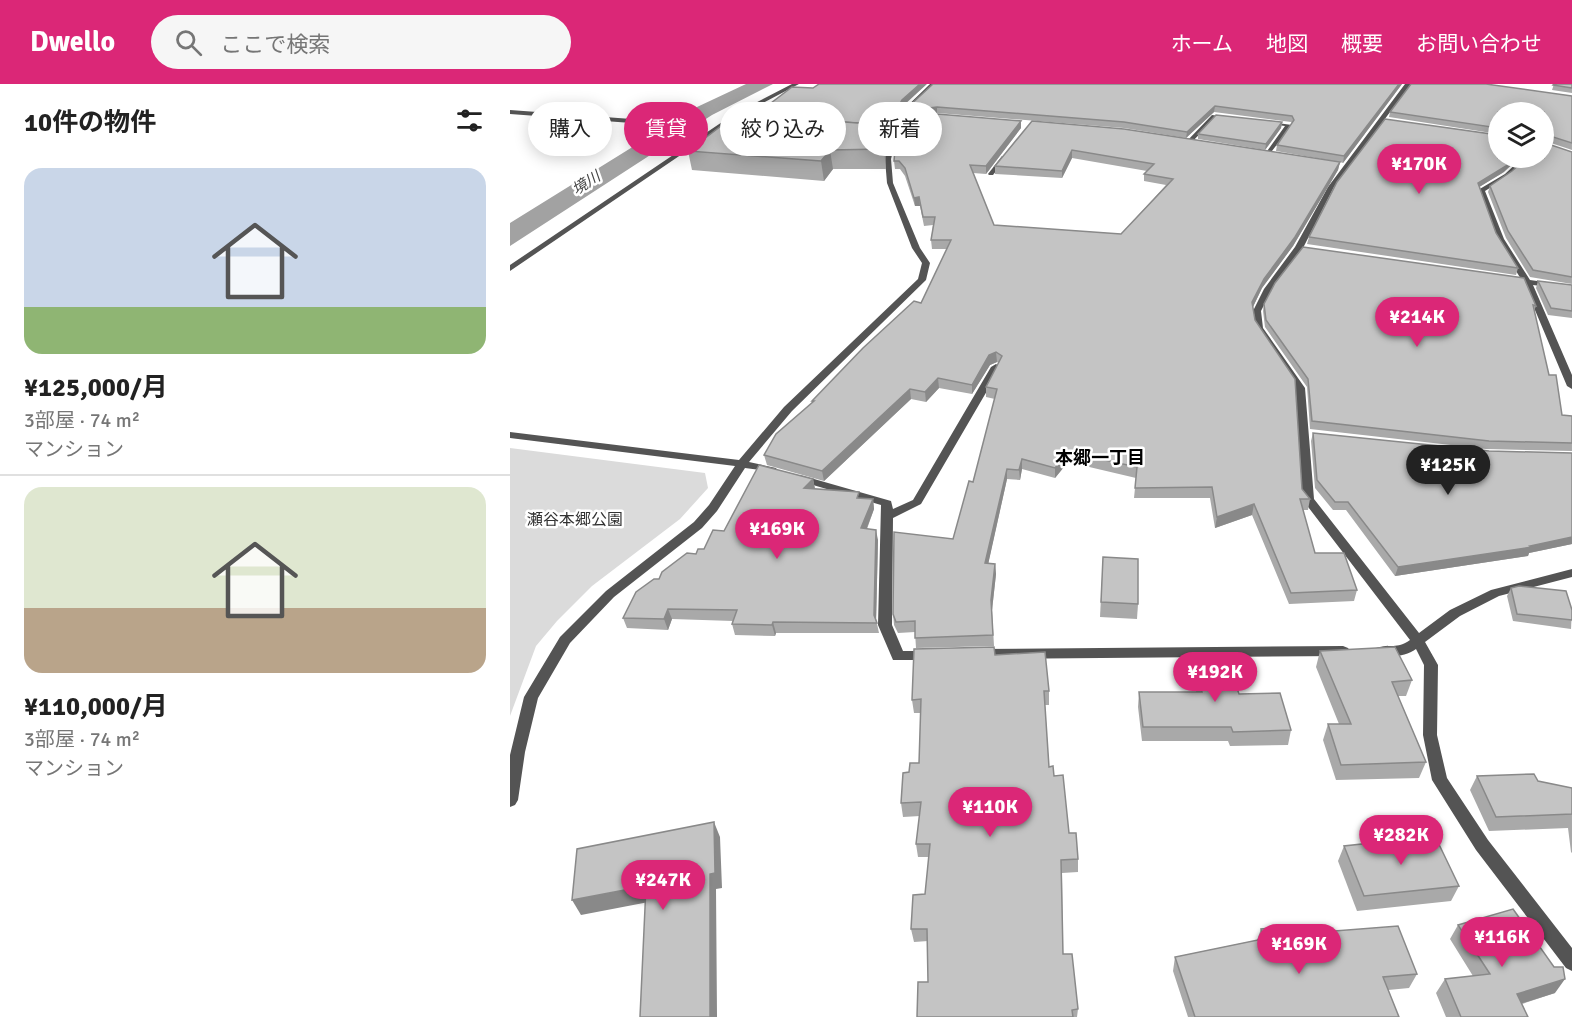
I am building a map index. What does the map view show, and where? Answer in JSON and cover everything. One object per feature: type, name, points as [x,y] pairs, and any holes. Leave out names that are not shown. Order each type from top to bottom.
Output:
[{"type":"street","points":[[510,269],[719,127],[796,84]]},
{"type":"street","points":[[914,102],[933,84]]},
{"type":"street","points":[[1408,84],[1388,121],[1340,166],[1320,206],[1305,249],[1268,289],[1257,311],[1259,328],[1300,388],[1310,435],[1308,499],[1418,641],[1431,665],[1431,735],[1440,780],[1482,845],[1572,963]]},
{"type":"street","points":[[510,112],[624,121]]},
{"type":"street","points":[[1189,142],[1214,116],[1236,118]]},
{"type":"street","points":[[1257,121],[1289,125],[1268,154]]},
{"type":"street","points":[[1178,141],[1200,144]]},
{"type":"street","points":[[991,174],[1010,149]]},
{"type":"street","points":[[1257,152],[1280,156]]},
{"type":"street","points":[[510,800],[531,697],[566,640],[610,594],[698,525],[713,508],[742,464],[788,409],[922,280],[926,263],[916,248],[890,183],[888,156]]},
{"type":"street","points":[[1514,168],[1481,190],[1500,239],[1527,282],[1572,386]]},
{"type":"street","points":[[1505,279],[1572,288]]},
{"type":"street","points":[[886,516],[917,502],[996,366]]},
{"type":"street","points":[[510,435],[742,464],[887,503],[885,625],[893,646],[898,656],[946,655]]},
{"type":"street","points":[[970,654],[1404,651],[1455,613],[1496,593],[1572,573]]},
{"type":"green space","name":"瀬谷本郷公園","points":[[510,448],[705,473],[708,488],[680,519],[592,586],[557,621],[536,646],[510,716]]},
{"type":"water","points":[[746,84],[773,84],[738,102],[720,102],[720,111],[708,118],[708,102]]},
{"type":"water","name":"境川","points":[[624,152],[624,156],[649,156],[510,246],[510,223]]},
{"type":"building","points":[[819,84],[920,84],[901,102],[858,102],[858,123],[846,122],[846,102],[772,102],[792,87],[813,88]]},
{"type":"building","points":[[933,84],[1399,84],[1344,156],[1277,145],[1294,120],[1292,116],[1215,106],[1187,132],[1124,122],[942,107],[942,102],[914,102]]},
{"type":"building","points":[[1411,84],[1486,84],[1572,96],[1572,143],[1554,137],[1554,102],[1488,102],[1488,127],[1390,112]]},
{"type":"building","points":[[1572,84],[1572,88],[1553,85]]},
{"type":"building","points":[[942,114],[1021,121],[986,166],[970,165],[994,225],[1121,234],[1173,179],[1144,174],[1154,164],[1072,150],[1062,171],[995,166],[1032,121],[1124,129],[1340,162],[1295,237],[1264,279],[1252,302],[1255,320],[1295,379],[1302,489],[1310,499],[1300,499],[1315,553],[1344,553],[1357,590],[1291,593],[1254,504],[1217,517],[1212,487],[1135,488],[1137,467],[1068,452],[1055,468],[1022,459],[1019,470],[1007,469],[985,563],[995,564],[991,600],[993,635],[915,638],[915,621],[896,622],[893,614],[894,532],[953,539],[969,481],[973,482],[997,389],[986,387],[1002,356],[996,352],[989,355],[972,385],[938,378],[925,392],[910,389],[822,471],[764,455],[776,434],[814,401],[812,401],[863,348],[914,301],[921,303],[951,240],[931,240],[935,217],[923,217],[919,197],[914,198],[905,168],[899,161],[894,161],[894,156],[942,156]]},
{"type":"building","points":[[1216,115],[1282,122],[1266,144],[1198,134]]},
{"type":"building","points":[[1385,119],[1488,134],[1488,168],[1503,168],[1478,183],[1496,233],[1518,268],[1309,237],[1337,182]]},
{"type":"building","points":[[846,122],[858,123],[858,149],[846,150]]},
{"type":"building","points":[[720,127],[720,153],[708,153],[708,136]]},
{"type":"building","points":[[1554,146],[1572,152],[1572,277],[1533,270],[1508,231],[1490,186],[1515,168],[1554,168]]},
{"type":"building","points":[[754,156],[825,156],[821,161]]},
{"type":"building","points":[[1303,247],[1524,278],[1536,306],[1533,305],[1549,375],[1556,375],[1562,415],[1572,416],[1572,443],[1489,441],[1312,421],[1308,379],[1266,320],[1264,304],[1275,283]]},
{"type":"building","points":[[1538,281],[1572,285],[1572,311],[1551,308]]},
{"type":"building","points":[[1313,433],[1489,451],[1572,453],[1572,537],[1530,546],[1532,547],[1398,567],[1348,502],[1335,502],[1317,480]]},
{"type":"building","points":[[759,465],[813,479],[804,488],[859,492],[857,498],[873,499],[861,528],[876,530],[874,615],[877,623],[732,624],[737,610],[668,609],[664,619],[623,618],[636,592],[654,579],[659,579],[662,572],[687,553],[696,554],[698,549],[704,549],[713,530],[724,531]]},
{"type":"building","points":[[1103,557],[1138,559],[1138,604],[1101,602]]},
{"type":"building","points":[[1519,586],[1566,591],[1572,610],[1572,620],[1517,614],[1511,588]]},
{"type":"building","points":[[994,647],[995,655],[1045,652],[1049,691],[1044,691],[1049,767],[1053,766],[1054,776],[1063,775],[1069,833],[1076,833],[1078,859],[1061,860],[1063,954],[1072,954],[1078,1009],[1072,1010],[1073,1017],[917,1017],[918,982],[928,982],[927,929],[911,929],[913,895],[925,894],[930,844],[916,844],[921,802],[901,803],[903,773],[909,772],[910,763],[919,763],[921,699],[912,700],[914,649]]},
{"type":"building","points":[[1395,647],[1412,680],[1392,682],[1426,762],[1341,765],[1328,724],[1351,724],[1320,651]]},
{"type":"building","points":[[1225,654],[1239,694],[1280,693],[1291,730],[1233,732],[1231,727],[1143,727],[1139,692],[1202,692],[1192,656]]},
{"type":"building","points":[[1534,774],[1538,781],[1572,788],[1572,814],[1496,817],[1477,776]]},
{"type":"building","points":[[714,822],[715,873],[710,874],[710,1017],[640,1017],[646,886],[572,900],[577,849]]},
{"type":"building","points":[[1435,836],[1459,886],[1364,896],[1344,846]]},
{"type":"building","points":[[1513,909],[1554,967],[1563,967],[1565,979],[1517,994],[1528,1017],[1461,1017],[1445,979],[1490,974],[1458,925]]},
{"type":"building","points":[[1306,925],[1309,933],[1398,926],[1417,974],[1383,977],[1399,1017],[1195,1017],[1175,957],[1263,939],[1261,929]]},
{"type":"district","name":"本郷一丁目","points":[[1100,458]]}]
